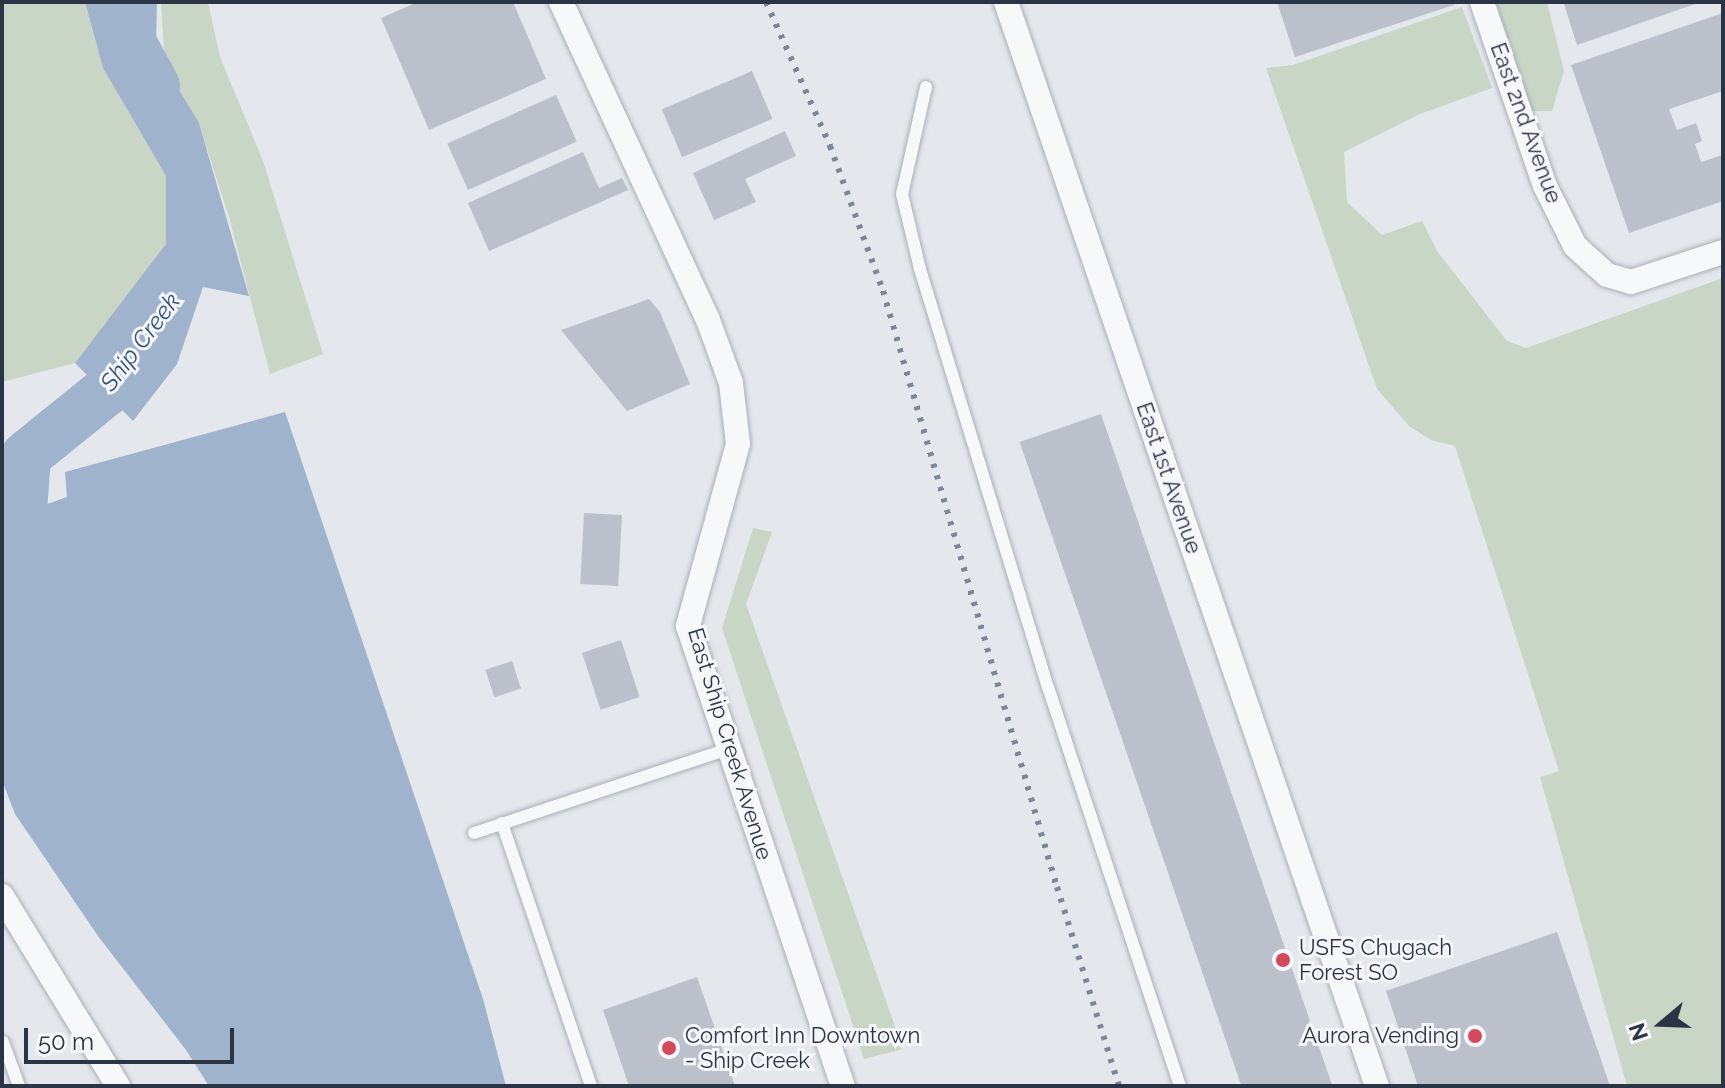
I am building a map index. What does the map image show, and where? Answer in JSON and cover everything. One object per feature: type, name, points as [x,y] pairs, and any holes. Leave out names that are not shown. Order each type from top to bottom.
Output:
[{"type":"street","name":"East 1st Avenue","points":[[1006,2],[1377,1086]]},
{"type":"street","name":"East 2nd Avenue","points":[[1482,2],[1545,186],[1575,246],[1607,275],[1631,282],[1723,252]]},
{"type":"street","name":"East Ship Creek Avenue","points":[[563,3],[708,320],[731,383],[738,444],[688,626],[843,1086]]},
{"type":"street","points":[[2,896],[118,1086]]},
{"type":"lane","points":[[926,87],[902,194],[920,269],[1048,687],[1180,1086]]},
{"type":"lane","points":[[474,833],[728,749]]},
{"type":"lane","points":[[502,823],[591,1086]]},
{"type":"lane","points":[[2,1041],[19,1086]]},
{"type":"green space","points":[[2,2],[85,2],[103,68],[166,176],[167,244],[75,363],[2,382]]},
{"type":"green space","points":[[161,2],[208,2],[220,57],[263,161],[323,354],[270,374],[229,217],[199,124],[165,67]]},
{"type":"green space","points":[[1491,2],[1547,2],[1564,71],[1552,111],[1529,111]]},
{"type":"green space","points":[[1462,7],[1492,88],[1420,114],[1344,152],[1347,202],[1382,235],[1422,221],[1437,251],[1507,341],[1526,348],[1723,278],[1723,1086],[1627,1086],[1540,777],[1559,771],[1455,446],[1431,440],[1409,426],[1377,389],[1266,68],[1293,65]]},
{"type":"green space","points":[[753,528],[772,532],[746,604],[903,1049],[864,1059],[722,628]]},
{"type":"water","points":[[85,2],[124,2],[122,13],[165,67],[199,123],[249,296],[203,287],[177,364],[133,421],[75,363],[166,244],[166,176],[103,68]]},
{"type":"water","points":[[285,412],[483,999],[506,1086],[209,1086],[186,1050],[98,936],[15,814],[2,780],[2,520],[67,497],[65,472]]},
{"type":"building","points":[[418,2],[513,2],[546,79],[429,130],[381,18]]},
{"type":"building","points":[[1277,2],[1453,2],[1454,5],[1295,57]]},
{"type":"building","points":[[1701,2],[1577,45],[1564,4]]},
{"type":"building","points":[[1723,13],[1723,91],[1669,109],[1677,130],[1696,123],[1702,141],[1695,144],[1701,162],[1723,155],[1723,201],[1629,233],[1571,65]]},
{"type":"building","points":[[752,71],[772,119],[682,157],[662,109]]},
{"type":"building","points":[[556,95],[577,142],[468,190],[447,143]]},
{"type":"building","points":[[785,131],[796,156],[745,179],[756,202],[714,220],[693,173]]},
{"type":"building","points":[[583,152],[599,188],[622,178],[628,190],[489,251],[468,203]]},
{"type":"building","points":[[649,299],[660,312],[690,384],[627,411],[561,330]]},
{"type":"building","points":[[1101,414],[1332,1085],[1241,1086],[1020,442]]},
{"type":"building","points":[[584,513],[622,515],[618,586],[580,584]]},
{"type":"building","points":[[621,640],[640,697],[601,710],[582,653]]},
{"type":"building","points":[[512,661],[521,689],[494,697],[485,670]]},
{"type":"building","points":[[1557,932],[1610,1086],[1418,1086],[1386,991]]},
{"type":"building","name":"Comfort Inn Downtown - Ship Creek","points":[[697,977],[735,1086],[629,1086],[603,1010]]},
{"type":"waterway","name":"Ship Creek","points":[[132,2],[131,42],[155,86]]},
{"type":"waterway","name":"Ship Creek","points":[[17,581],[26,456],[105,392],[146,337]]},
{"type":"railway","points":[[766,2],[830,146],[883,291],[1057,887],[1119,1086]]},
{"type":"place","name":"USFS Chugach Forest SO","points":[[1283,960]]},
{"type":"place","name":"Aurora Vending","points":[[1475,1036]]},
{"type":"place","name":"Comfort Inn Downtown - Ship Creek","points":[[669,1048]]}]
